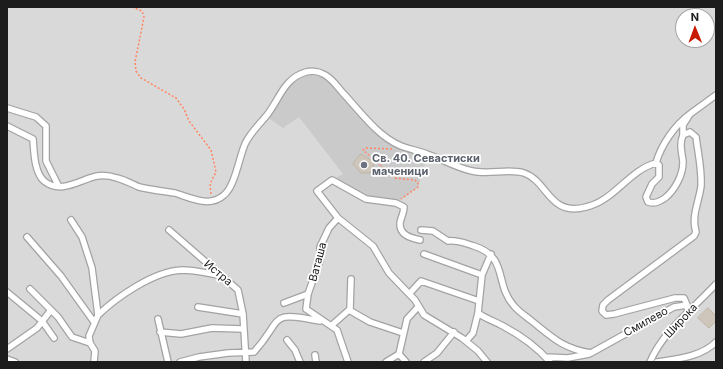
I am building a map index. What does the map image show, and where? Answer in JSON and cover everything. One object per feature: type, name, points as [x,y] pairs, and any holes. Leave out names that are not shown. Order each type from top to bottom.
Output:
[{"type":"street","points":[[7,126],[25,133],[33,139],[38,172],[44,181],[58,186],[65,186],[101,175],[116,178],[140,187],[174,193],[199,201],[211,201],[220,199],[230,189],[245,143],[272,108],[278,94],[298,75],[308,71],[321,73],[332,80],[381,133],[400,145],[471,171],[491,174],[507,171],[523,172],[533,177],[550,198],[568,208],[584,208],[594,205],[649,165],[656,163]]},
{"type":"street","points":[[656,163],[659,154],[680,122],[716,95]]},
{"type":"street","points":[[7,108],[36,117],[46,126],[46,161],[58,186]]},
{"type":"street","points":[[656,163],[659,165],[659,177],[646,193],[648,202],[653,204],[666,197],[680,177],[683,164],[680,142],[683,135],[683,125],[690,114]]},
{"type":"street","points":[[683,135],[690,132],[696,137],[698,148],[701,186],[694,222],[696,232],[694,236],[608,300],[603,305],[602,311],[606,315],[614,314],[675,298],[684,298],[688,313]]},
{"type":"street","points":[[420,240],[408,237],[403,232],[400,224],[404,207],[396,203],[366,199],[332,180],[317,190],[338,218],[373,246],[389,273],[410,293],[424,315],[454,332],[466,341],[487,362]]},
{"type":"street","name":"Ваташа","points":[[332,325],[306,309],[308,294],[320,260],[320,248],[329,228],[338,218]]},
{"type":"street","points":[[71,220],[78,228],[89,254],[98,315]]},
{"type":"street","name":"Истра","points":[[169,230],[220,276],[238,290],[243,314],[246,362]]},
{"type":"street","points":[[421,230],[433,231],[448,242],[458,240],[483,249],[491,254],[496,261],[500,275],[513,306],[560,344],[577,351],[591,353]]},
{"type":"street","points":[[27,237],[61,276],[94,322]]},
{"type":"street","points":[[424,254],[482,275]]},
{"type":"street","points":[[466,341],[473,333],[478,312],[482,275],[491,254]]},
{"type":"street","points":[[94,362],[95,352],[90,343],[89,336],[98,315],[107,306],[154,277],[179,270],[194,270],[220,276]]},
{"type":"street","points":[[348,362],[339,336],[332,325],[350,310],[351,279]]},
{"type":"street","points":[[410,293],[420,281],[479,301]]},
{"type":"street","name":"Широка","points":[[650,362],[654,351],[716,284]]},
{"type":"street","points":[[30,289],[51,310],[72,337],[90,343]]},
{"type":"street","points":[[7,292],[42,321],[54,338]]},
{"type":"street","points":[[284,303],[308,294]]},
{"type":"street","name":"Смилево","points":[[591,353],[674,306],[687,305]]},
{"type":"street","points":[[198,307],[243,314]]},
{"type":"street","points":[[386,362],[399,354],[407,320],[418,307]]},
{"type":"street","points":[[7,349],[37,328],[51,310]]},
{"type":"street","points":[[350,310],[370,322],[403,333]]},
{"type":"street","points":[[478,312],[486,319],[502,325],[520,337],[537,349],[548,360],[568,358],[591,353]]},
{"type":"street","points":[[180,362],[199,356],[254,352],[264,342],[274,322],[281,317],[294,315],[325,322]]},
{"type":"street","points":[[158,319],[168,362]]},
{"type":"street","points":[[160,332],[181,334],[212,328],[244,329]]},
{"type":"street","points":[[424,362],[437,353],[454,332]]},
{"type":"street","points":[[287,340],[295,350],[300,362]]},
{"type":"street","points":[[657,362],[689,357],[712,346],[716,342]]},
{"type":"street","points":[[399,354],[406,362]]},
{"type":"street","points":[[315,356],[316,362]]},
{"type":"street","points":[[7,358],[15,362]]},
{"type":"path","points":[[132,7],[142,11],[144,17],[135,62],[136,71],[141,78],[176,98],[184,109],[189,121],[211,150],[216,172],[210,184],[211,201]]},
{"type":"path","points":[[396,203],[418,187],[418,183],[415,180],[395,178],[363,150],[366,148],[392,149],[400,145]]},
{"type":"shaded area","points":[[7,7],[716,7],[716,362],[7,362]]},
{"type":"shaded area","points":[[321,73],[391,140],[428,154],[418,187],[396,203],[376,201],[332,180],[343,174],[299,117],[283,128],[266,116],[298,75]]},
{"type":"building","name":"Св. 40. Севастиски маченици","points":[[361,154],[371,160],[374,165],[370,173],[361,173],[353,164]]},
{"type":"building","points":[[708,308],[716,316],[716,321],[709,328],[698,318]]},
{"type":"place","name":"Св. 40. Севастиски маченици","points":[[364,165]]}]
